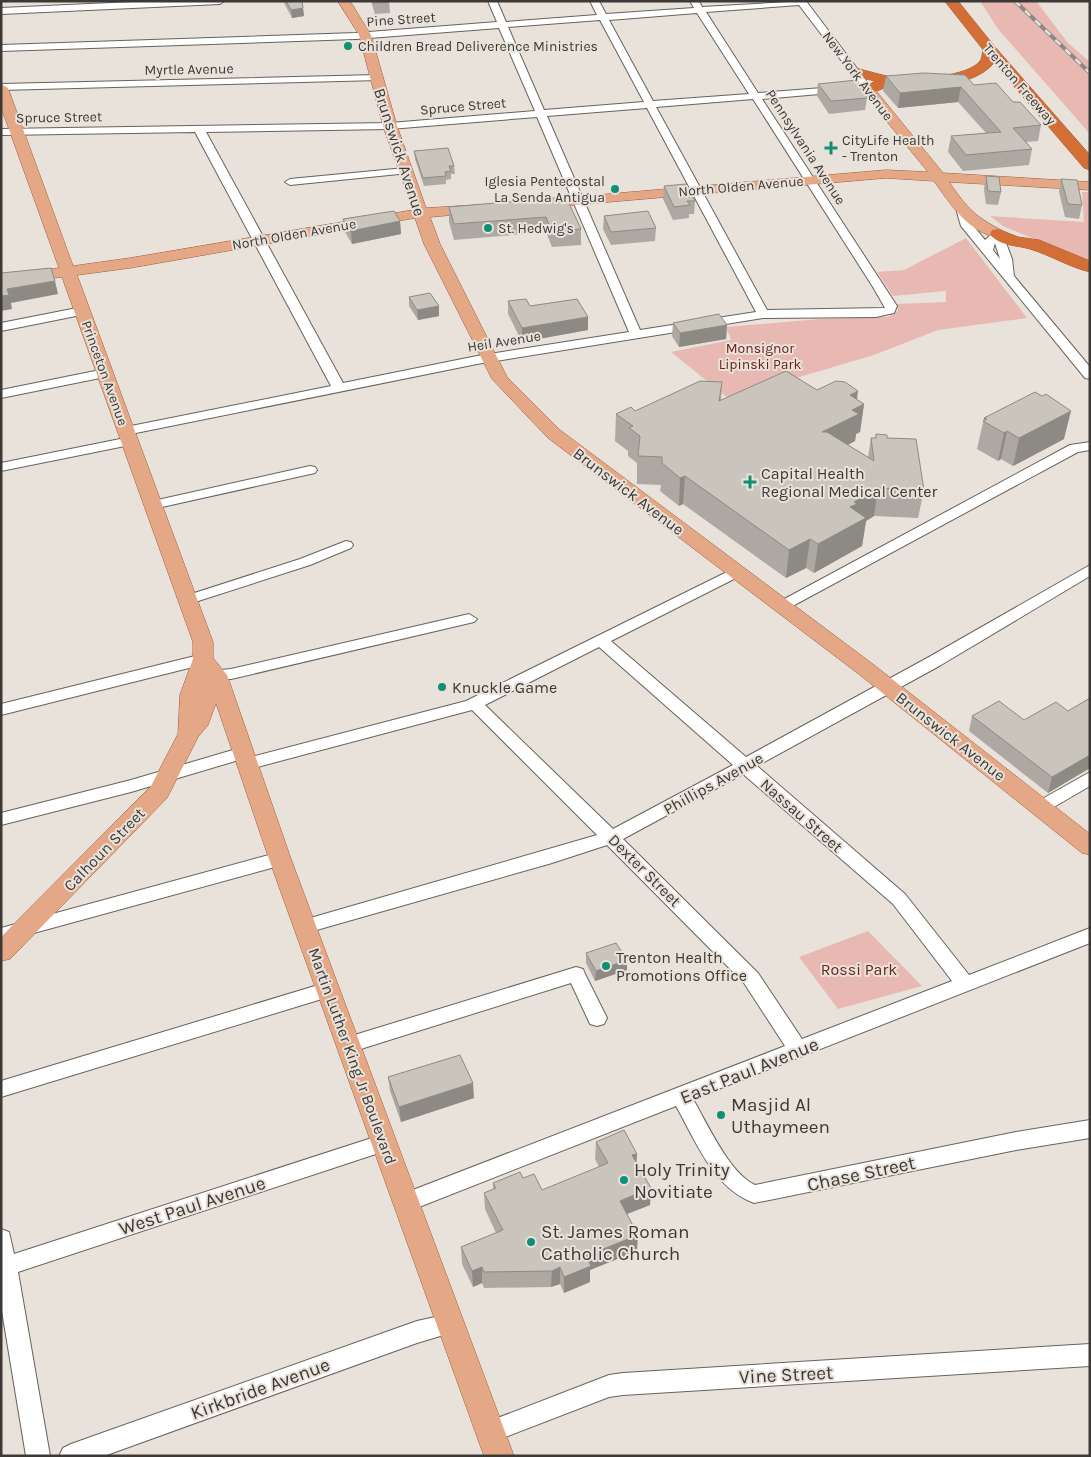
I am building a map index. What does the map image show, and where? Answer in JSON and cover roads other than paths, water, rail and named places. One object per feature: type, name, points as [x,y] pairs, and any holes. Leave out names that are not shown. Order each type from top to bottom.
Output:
[{"type":"highway","name":"Trenton Freeway","points":[[952,1],[990,50],[1090,165]]},
{"type":"highway","name":"Trenton Freeway","points":[[982,18],[1090,150]]},
{"type":"highway","points":[[867,88],[895,82],[972,75],[986,66],[991,54],[990,50]]},
{"type":"highway","points":[[855,72],[876,79],[895,82]]},
{"type":"highway","points":[[998,234],[1014,241],[1033,244],[1090,267]]},
{"type":"highway","points":[[1014,241],[1019,246],[1090,275]]},
{"type":"highway","points":[[1008,267],[1014,253],[1020,251],[1040,254]]},
{"type":"main road","name":"Brunswick Avenue","points":[[344,1],[365,35],[390,126],[419,214],[432,244],[500,379],[548,428],[889,687],[1090,847]]},
{"type":"main road","name":"Princeton Avenue","points":[[1,87],[9,132],[68,271],[203,642],[210,667]]},
{"type":"main road","name":"New York Avenue","points":[[867,88],[918,154],[938,176],[963,212],[972,221],[998,234]]},
{"type":"main road","points":[[886,174],[908,164],[918,154]]},
{"type":"main road","name":"North Olden Avenue","points":[[522,206],[886,174],[1090,186]]},
{"type":"main road","name":"North Olden Avenue","points":[[68,271],[130,263],[419,214],[489,208]]},
{"type":"main road","points":[[28,272],[60,250]]},
{"type":"main road","points":[[1,274],[68,271]]},
{"type":"main road","points":[[1,280],[68,271]]},
{"type":"main road","name":"Calhoun Street","points":[[1,952],[124,829],[158,792],[189,734],[197,725],[210,667]]},
{"type":"main road","name":"Martin Luther King Jr Boulevard","points":[[210,667],[494,1444]]},
{"type":"street","points":[[1,11],[220,1]]},
{"type":"street","points":[[492,1],[636,334]]},
{"type":"street","points":[[594,1],[763,314]]},
{"type":"street","name":"Pine Street","points":[[1,48],[365,35],[602,17],[697,6],[802,2]]},
{"type":"street","name":"New York Avenue","points":[[802,2],[867,88]]},
{"type":"street","name":"Pennsylvania Avenue","points":[[697,6],[891,306],[890,310]]},
{"type":"street","name":"Myrtle Avenue","points":[[1,87],[377,78]]},
{"type":"street","name":"Spruce Street","points":[[9,132],[390,126],[867,88]]},
{"type":"street","points":[[199,129],[339,388]]},
{"type":"street","points":[[290,182],[405,171]]},
{"type":"street","points":[[963,212],[965,224],[987,250],[1008,267],[1090,375]]},
{"type":"street","points":[[987,250],[988,243],[998,234],[1008,267]]},
{"type":"street","name":"Heil Avenue","points":[[1,467],[339,388],[489,358],[763,314],[876,313],[890,310]]},
{"type":"street","points":[[1,327],[82,311]]},
{"type":"street","points":[[1,394],[105,373]]},
{"type":"street","points":[[782,606],[1076,448],[1090,446]]},
{"type":"street","points":[[153,504],[310,470]]},
{"type":"street","points":[[187,600],[305,562],[346,545]]},
{"type":"street","name":"Phillips Avenue","points":[[306,926],[613,837],[889,687],[1090,570]]},
{"type":"street","points":[[1,819],[168,775],[244,759],[478,702],[738,572]]},
{"type":"street","points":[[1,710],[210,667],[230,674],[469,619]]},
{"type":"street","name":"Nassau Street","points":[[600,640],[899,899],[966,984]]},
{"type":"street","name":"Dexter Street","points":[[478,702],[751,978],[799,1050]]},
{"type":"street","points":[[1041,807],[1090,778]]},
{"type":"street","points":[[1,935],[280,859]]},
{"type":"street","name":"East Paul Avenue","points":[[407,1202],[1090,935]]},
{"type":"street","points":[[348,1045],[576,974],[597,1018]]},
{"type":"street","points":[[1,1089],[328,990]]},
{"type":"street","name":"Chase Street","points":[[681,1096],[731,1177],[744,1190],[754,1194],[1016,1141],[1090,1129]]},
{"type":"street","name":"West Paul Avenue","points":[[4,1267],[384,1143]]},
{"type":"street","points":[[1,1239],[4,1267],[38,1456]]},
{"type":"street","name":"Kirkbride Avenue","points":[[71,1456],[408,1336],[449,1324]]},
{"type":"street","name":"Vine Street","points":[[494,1444],[609,1386],[1090,1355]]},
{"type":"railway","points":[[1015,1],[1090,73]]},
{"type":"place","name":"Children Bread Deliverence Ministries","points":[[348,46]]},
{"type":"place","name":"CityLife Health - Trenton","points":[[831,148]]},
{"type":"place","name":"Iglesia Pentecostal La Senda Antigua","points":[[615,189]]},
{"type":"place","name":"St. Hedwig's","points":[[488,228]]},
{"type":"place","name":"Capital Health Regional Medical Center","points":[[750,482]]},
{"type":"place","name":"Knuckle Game","points":[[442,687]]},
{"type":"place","name":"Trenton Health Promotions Office","points":[[606,966]]},
{"type":"place","name":"Masjid Al Uthaymeen","points":[[721,1115]]},
{"type":"place","name":"Holy Trinity Novitiate","points":[[624,1180]]},
{"type":"place","name":"St. James Roman Catholic Church","points":[[531,1242]]},
{"type":"park label","name":"Monsignor Lipinski Park","points":[[760,356]]},
{"type":"park label","name":"Rossi Park","points":[[859,969]]}]
